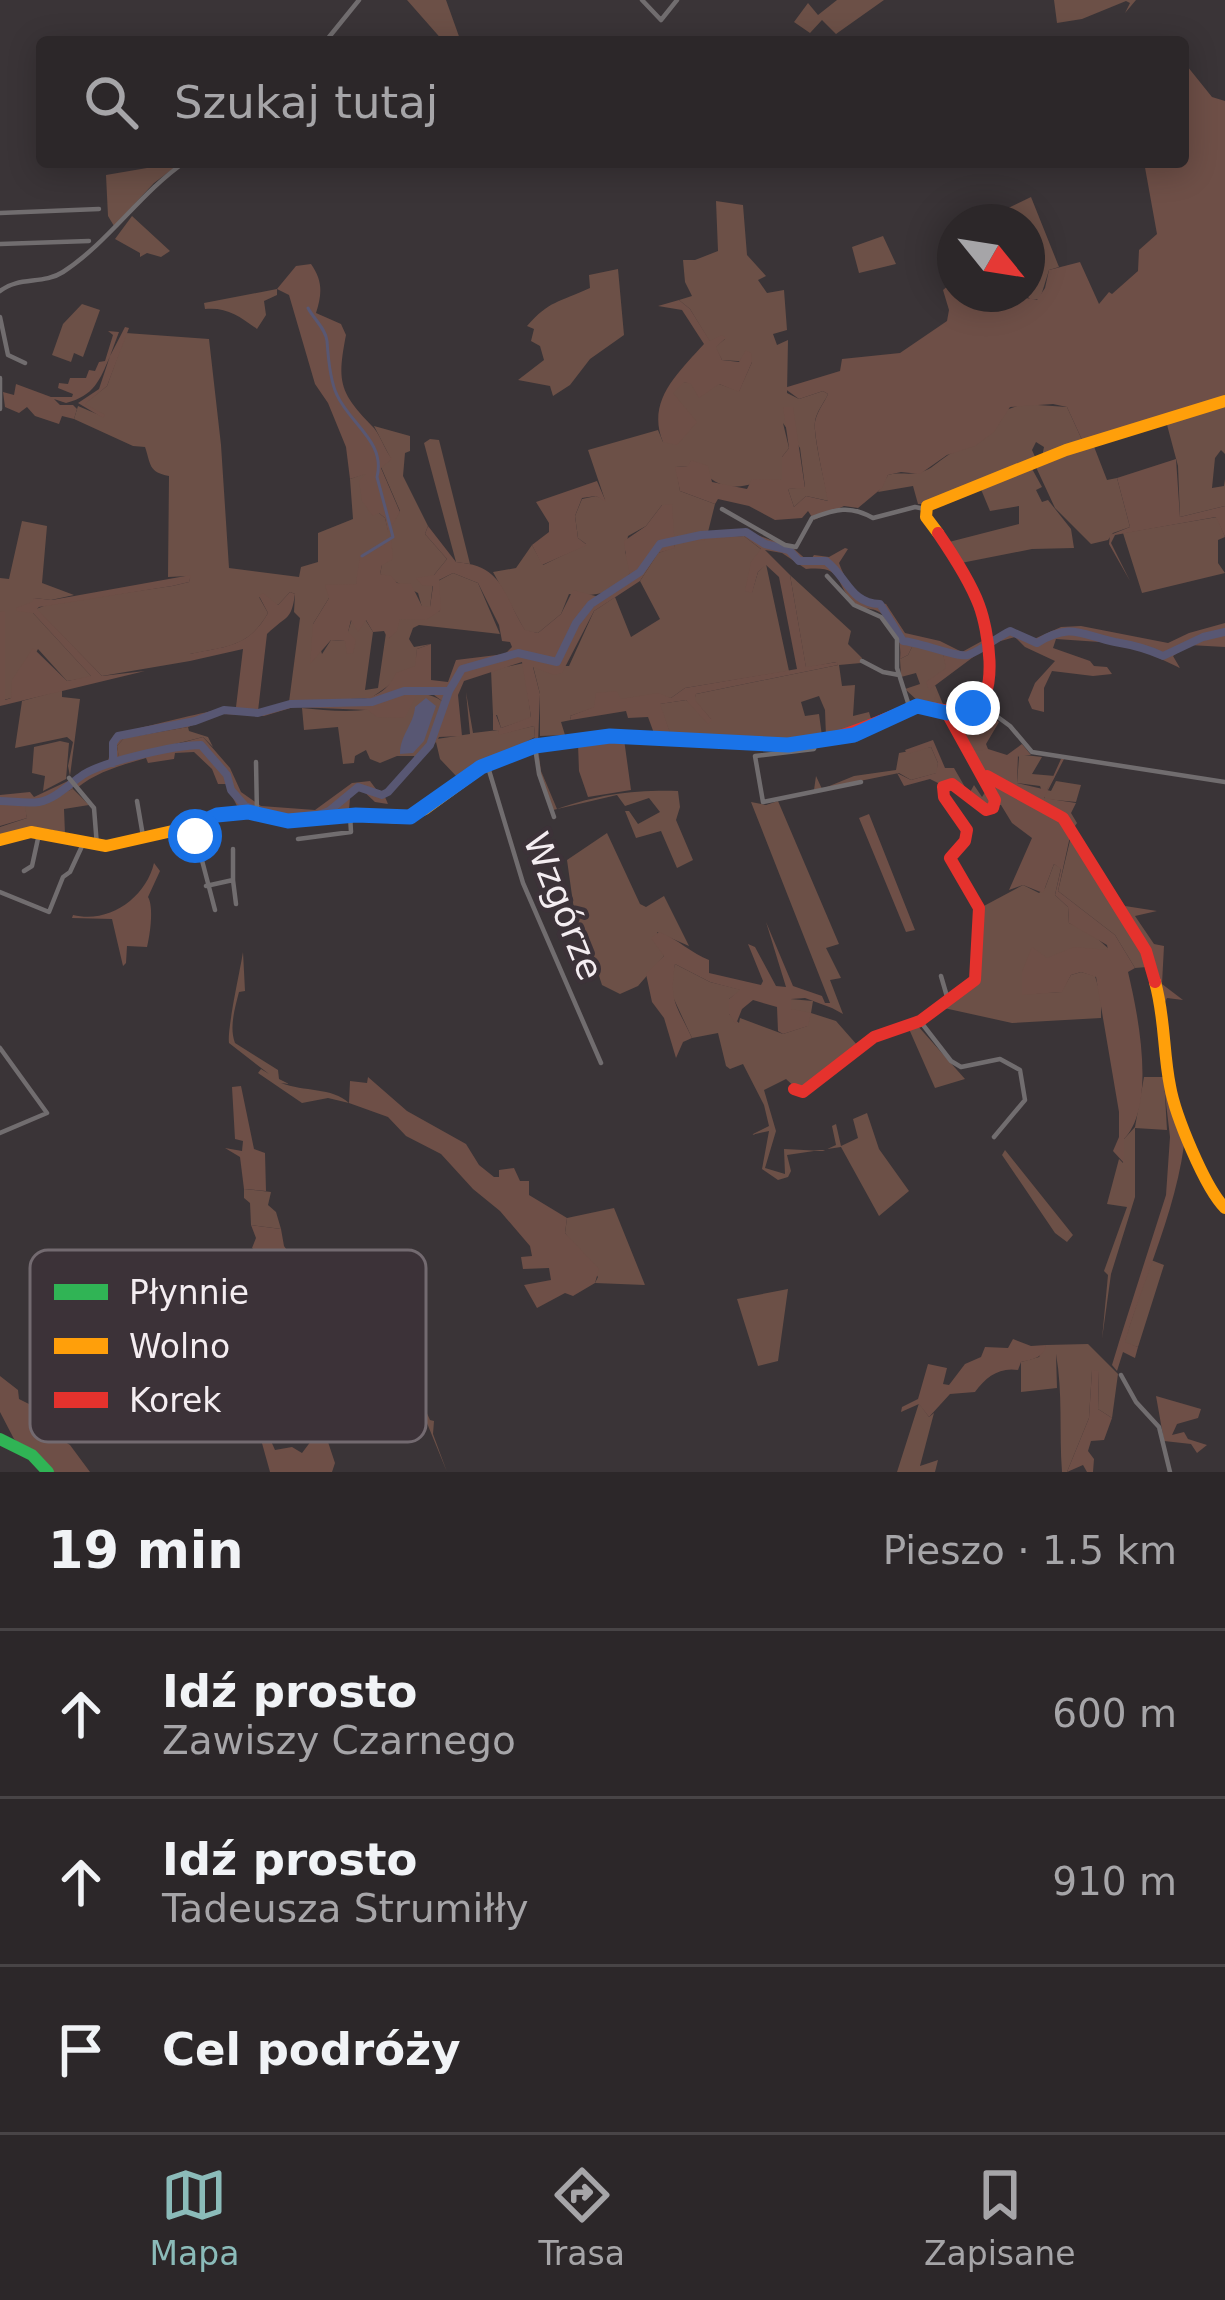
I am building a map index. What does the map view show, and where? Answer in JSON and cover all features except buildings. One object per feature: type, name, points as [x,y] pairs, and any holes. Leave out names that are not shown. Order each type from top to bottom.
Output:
[{"type":"street","points":[[330,36],[359,0]]},
{"type":"street","points":[[642,0],[661,20],[677,0]]},
{"type":"street","points":[[0,291],[16,281],[45,279],[65,271],[178,168]]},
{"type":"street","points":[[0,213],[99,209]]},
{"type":"street","points":[[0,244],[89,241]]},
{"type":"street","points":[[0,317],[8,355],[25,363]]},
{"type":"street","points":[[0,378],[0,409]]},
{"type":"street","points":[[925,509],[1035,462],[1225,401]]},
{"type":"street","points":[[0,840],[39,833],[90,845],[193,826],[217,815],[258,811],[288,821],[350,815],[397,818],[416,815],[488,764],[535,746],[610,736],[720,745],[816,742],[854,735],[922,705],[947,713],[980,704],[991,686],[977,602],[925,509],[915,507],[873,518],[844,508],[830,512],[812,518],[796,547],[755,530],[722,509]]},
{"type":"street","points":[[827,576],[854,605],[888,625],[899,645],[899,675],[910,709]]},
{"type":"street","points":[[862,661],[899,675]]},
{"type":"street","points":[[980,704],[1015,730],[1032,752],[1225,782]]},
{"type":"street","points":[[947,713],[981,772],[1011,793],[1055,810],[1080,841],[1146,951],[1164,1013],[1170,1089],[1211,1194],[1225,1208]]},
{"type":"street","points":[[816,742],[814,749],[755,757],[763,802],[861,782]]},
{"type":"street","points":[[535,746],[554,817]]},
{"type":"street","points":[[256,762],[258,811]]},
{"type":"street","name":"Wzgórze","points":[[488,764],[523,884],[601,1064]]},
{"type":"street","points":[[794,1089],[803,1092],[817,1084],[874,1036],[920,1021],[976,980],[978,905],[950,862],[951,853],[968,833],[944,797],[944,787],[952,784],[989,810],[994,800],[981,772]]},
{"type":"street","points":[[0,892],[49,913],[62,879],[90,845],[95,811],[72,784]]},
{"type":"street","points":[[137,801],[143,836]]},
{"type":"street","points":[[298,839],[351,832],[350,815]]},
{"type":"street","points":[[193,826],[215,910]]},
{"type":"street","points":[[23,872],[32,866],[39,833]]},
{"type":"street","points":[[233,849],[236,904]]},
{"type":"street","points":[[206,886],[233,880]]},
{"type":"street","points":[[941,976],[949,1002]]},
{"type":"street","points":[[920,1021],[961,1067],[1000,1059],[1020,1070],[1024,1100],[994,1137]]},
{"type":"street","points":[[0,1048],[46,1113],[0,1133]]},
{"type":"street","points":[[1121,1375],[1136,1402],[1159,1427],[1170,1472]]},
{"type":"street","points":[[0,1439],[32,1455],[48,1472]]},
{"type":"shaded area","points":[[407,0],[446,0],[459,36],[439,36]]},
{"type":"shaded area","points":[[837,0],[884,0],[836,34],[822,20],[810,33],[794,22],[808,3],[818,15]]},
{"type":"shaded area","points":[[1054,0],[1136,0],[1125,13],[1130,3],[1126,1],[1082,19],[1057,23]]},
{"type":"shaded area","points":[[1189,68],[1212,97],[1225,101],[1225,398],[1083,442],[1067,407],[1010,407],[994,432],[975,446],[947,455],[920,474],[888,475],[882,488],[858,508],[844,506],[814,520],[808,511],[802,518],[775,520],[749,506],[718,499],[715,504],[680,491],[675,467],[688,466],[691,460],[708,466],[712,482],[747,489],[752,479],[782,480],[782,457],[789,448],[783,407],[793,407],[805,488],[788,489],[794,507],[806,496],[828,501],[815,422],[828,394],[823,391],[799,399],[784,388],[840,371],[842,359],[900,353],[947,321],[949,312],[1045,312],[1049,270],[1080,262],[1099,304],[1138,271],[1139,250],[1157,234],[1145,168],[1189,168]]},
{"type":"shaded area","points":[[174,168],[114,226],[108,216],[106,175]]},
{"type":"shaded area","points":[[716,201],[743,205],[747,255],[766,276],[758,280],[767,293],[784,290],[787,330],[773,334],[777,345],[788,340],[787,393],[799,399],[823,391],[828,394],[815,428],[829,501],[806,496],[794,507],[788,489],[805,487],[800,448],[783,423],[789,448],[782,457],[783,480],[725,486],[691,461],[689,466],[676,467],[680,491],[715,504],[708,532],[701,531],[698,539],[744,536],[762,550],[752,592],[766,564],[789,671],[685,688],[671,698],[608,703],[561,722],[565,735],[540,736],[540,694],[533,666],[569,666],[594,611],[615,597],[631,637],[660,619],[640,581],[658,553],[675,547],[662,505],[646,526],[628,536],[625,552],[632,570],[626,578],[605,592],[569,594],[561,614],[538,633],[525,631],[493,572],[516,568],[532,545],[543,565],[586,544],[578,538],[575,516],[582,499],[596,496],[605,500],[588,450],[658,430],[663,442],[681,404],[672,393],[683,382],[719,384],[739,391],[752,362],[722,360],[715,347],[725,339],[710,342],[679,300],[692,296],[683,260],[718,251]]},
{"type":"shaded area","points":[[132,216],[170,251],[161,257],[147,253],[140,257],[115,239]]},
{"type":"shaded area","points":[[1045,232],[1059,267],[1049,270],[1045,283]]},
{"type":"shaded area","points":[[883,236],[896,264],[859,273],[852,247]]},
{"type":"shaded area","points":[[311,264],[320,288],[316,313],[341,324],[346,335],[343,385],[392,459],[381,468],[400,512],[388,532],[385,518],[379,513],[373,516],[362,501],[359,481],[366,474],[350,479],[346,447],[315,384],[289,295],[277,289],[296,266]]},
{"type":"shaded area","points":[[618,269],[624,335],[590,359],[570,385],[553,396],[550,386],[518,380],[544,360],[540,346],[531,341],[534,329],[527,326],[549,307],[590,288],[589,275]]},
{"type":"shaded area","points":[[277,289],[277,295],[264,301],[266,315],[257,329],[233,313],[205,309],[204,303]]},
{"type":"shaded area","points":[[679,300],[710,341],[722,335],[726,338],[716,347],[722,360],[739,362],[746,350],[752,362],[739,392],[719,384],[699,398],[691,384],[684,382],[673,393],[697,422],[677,445],[663,442],[659,427],[662,401],[675,377],[704,344],[682,310],[658,306]]},
{"type":"shaded area","points":[[82,304],[100,310],[83,357],[74,353],[71,362],[52,355],[63,324]]},
{"type":"shaded area","points":[[125,327],[129,328],[107,386],[85,404],[103,418],[78,403],[99,389]]},
{"type":"shaded area","points":[[108,331],[119,332],[110,356],[90,391],[66,403],[54,399],[77,409],[74,419],[62,416],[59,424],[35,416],[27,407],[19,413],[5,407],[3,392],[14,395],[16,384],[51,397],[72,397],[58,388],[59,383],[86,378],[89,370],[95,371],[105,361],[113,335]]},
{"type":"shaded area","points":[[126,333],[209,339],[229,568],[299,577],[301,567],[318,562],[318,533],[353,519],[350,479],[369,472],[388,530],[400,511],[381,467],[391,459],[374,426],[410,436],[403,476],[428,526],[425,534],[447,559],[434,575],[430,607],[422,607],[418,593],[380,574],[387,540],[370,552],[356,585],[329,598],[313,624],[322,654],[331,640],[345,641],[352,619],[365,619],[373,632],[365,690],[378,688],[386,633],[389,638],[400,618],[440,611],[438,581],[453,573],[478,583],[500,634],[419,625],[409,639],[414,647],[431,644],[417,649],[416,666],[371,698],[289,702],[300,618],[294,612],[295,594],[290,592],[278,605],[259,597],[268,613],[253,633],[235,644],[190,654],[190,661],[102,676],[36,609],[172,586],[189,582],[190,576],[168,577],[169,476],[154,470],[145,447],[74,419],[78,406],[104,417],[84,404],[107,386]]},
{"type":"shaded area","points":[[1225,403],[1225,454],[1221,450],[1215,458],[1212,488],[1224,486],[1225,479],[1225,506],[1180,517],[1178,466],[1166,421]]},
{"type":"shaded area","points":[[1023,404],[1067,407],[1083,442],[1042,457],[1044,447],[1036,442],[1032,450],[1036,459],[923,504],[918,504],[913,486],[878,492],[888,475],[928,469],[986,436],[1006,410]]},
{"type":"shaded area","points":[[439,440],[470,564],[456,562],[424,443]]},
{"type":"shaded area","points":[[1093,444],[1107,480],[1117,478],[1130,527],[1091,544],[1055,508],[1035,465]]},
{"type":"shaded area","points":[[1176,459],[1180,517],[1225,506],[1225,537],[1216,517],[1115,535],[1111,543],[1130,581],[1109,544],[1110,535],[1130,527],[1117,478]]},
{"type":"shaded area","points":[[1031,467],[1042,487],[1036,490],[1042,502],[1048,500],[1071,529],[1074,548],[1032,549],[961,563],[949,542],[1019,524],[1019,506],[990,511],[980,487]]},
{"type":"shaded area","points":[[597,481],[606,502],[596,496],[582,498],[575,516],[578,538],[587,545],[542,565],[532,545],[549,532],[549,523],[536,502]]},
{"type":"shaded area","points":[[672,504],[675,548],[658,553],[640,581],[594,611],[562,673],[533,667],[540,694],[538,743],[530,743],[534,726],[499,735],[493,730],[493,715],[501,728],[531,717],[522,662],[464,681],[458,695],[462,736],[430,741],[442,701],[434,695],[417,694],[405,718],[377,717],[368,710],[294,707],[264,716],[222,714],[188,727],[124,738],[117,746],[119,757],[125,758],[203,737],[230,768],[241,792],[261,806],[315,810],[352,783],[370,781],[384,793],[402,771],[406,774],[385,797],[388,804],[375,802],[361,789],[350,798],[349,810],[292,816],[252,811],[237,806],[226,784],[218,784],[212,769],[194,752],[175,753],[174,759],[128,763],[77,788],[73,779],[108,762],[113,736],[236,707],[243,649],[190,661],[190,654],[235,644],[252,633],[268,613],[259,596],[263,593],[278,605],[290,592],[295,594],[290,613],[267,634],[258,711],[287,703],[348,702],[376,695],[396,673],[415,666],[417,649],[431,644],[431,680],[448,682],[456,660],[505,654],[512,647],[502,641],[478,583],[453,573],[439,580],[441,610],[426,620],[400,619],[397,631],[388,639],[384,631],[373,632],[366,620],[358,632],[351,620],[348,632],[356,640],[353,653],[347,654],[345,641],[331,640],[310,664],[313,624],[329,598],[325,585],[356,584],[360,556],[391,538],[393,559],[382,565],[380,574],[411,584],[422,606],[430,607],[433,586],[422,585],[416,578],[434,575],[447,559],[425,534],[428,526],[456,562],[493,576],[525,630],[538,633],[561,614],[573,590],[599,597],[627,578],[624,541],[646,526],[662,505]]},
{"type":"shaded area","points":[[1217,517],[1225,537],[1218,540],[1218,563],[1225,573],[1142,593],[1123,533]]},
{"type":"shaded area","points":[[22,521],[47,526],[42,583],[74,595],[34,598],[33,613],[92,677],[67,681],[38,649],[11,698],[4,700],[5,612],[0,612],[0,578],[9,579]]},
{"type":"shaded area","points":[[741,529],[793,548],[809,562],[814,555],[829,557],[848,549],[839,563],[851,587],[886,604],[905,633],[962,652],[982,641],[984,649],[929,690],[926,682],[946,668],[942,650],[914,643],[900,659],[892,624],[875,610],[856,604],[834,574],[806,569],[782,553],[765,550],[790,575],[806,667],[838,665],[696,694],[695,700],[712,720],[708,724],[686,700],[660,704],[672,738],[655,736],[648,717],[628,718],[626,711],[571,720],[570,716],[594,707],[596,693],[617,691],[621,699],[658,693],[671,698],[685,688],[797,669],[779,577],[766,565],[758,572],[752,593],[745,591],[751,562],[761,549],[744,536],[685,542],[692,535]]},
{"type":"shaded area","points":[[191,575],[189,582],[172,586],[39,607],[102,676],[145,671],[0,706],[0,612],[5,611],[5,700],[11,698],[12,680],[33,648],[67,681],[91,676],[33,613],[16,608],[34,598],[52,600]]},
{"type":"shaded area","points":[[790,575],[851,631],[848,644],[862,658],[861,663],[839,665],[842,686],[855,685],[853,716],[869,712],[873,726],[826,737],[819,696],[801,702],[805,716],[819,714],[822,736],[773,741],[671,736],[659,704],[686,700],[711,719],[694,700],[696,694],[838,665],[806,668]]},
{"type":"shaded area","points":[[1225,623],[1225,647],[1189,645],[1173,656],[1180,668],[1129,644],[1056,639],[1053,648],[1107,667],[1112,674],[1052,671],[1044,688],[1044,712],[1032,709],[1028,700],[1035,683],[1055,661],[1015,637],[990,644],[990,638],[1012,629],[1034,639],[1061,627],[1081,626],[1168,643]]},
{"type":"shaded area","points":[[914,643],[942,650],[947,668],[929,689],[935,685],[945,709],[919,702],[905,689],[920,684],[916,673],[901,677],[900,659]]},
{"type":"shaded area","points":[[524,663],[531,718],[501,728],[493,715],[491,670]]},
{"type":"shaded area","points":[[62,690],[62,697],[80,699],[70,776],[73,742],[67,737],[15,748],[22,701]]},
{"type":"shaded area","points":[[466,692],[473,733],[498,730],[500,734],[534,726],[535,737],[458,778],[440,759],[436,742],[419,762],[414,756],[397,756],[380,763],[370,759],[366,750],[355,756],[354,763],[343,764],[338,727],[304,730],[302,708],[362,710],[424,695],[442,701],[430,740],[470,734]]},
{"type":"shaded area","points":[[982,711],[999,722],[986,744],[988,749],[1007,755],[1022,744],[1031,755],[1018,755],[1017,783],[1047,790],[1064,759],[1044,798],[1076,803],[1071,813],[1077,823],[1058,891],[1115,935],[1135,968],[1128,972],[1140,1036],[1142,1084],[1134,1124],[1124,1139],[1124,1163],[1113,1151],[1119,1137],[1119,1112],[1096,977],[1081,972],[1071,975],[1062,992],[1022,995],[1022,972],[1032,947],[1047,958],[1074,947],[1108,950],[1107,945],[1069,923],[1068,907],[1055,895],[1061,869],[1054,864],[1043,893],[1023,885],[1009,890],[1032,838],[1012,823],[1001,805],[982,806],[949,780],[942,785],[930,779],[904,786],[897,773],[911,780],[936,773],[938,763],[931,747],[907,754],[905,750],[933,740],[945,768],[954,768],[969,794],[974,785],[982,797],[993,780],[972,759],[951,717]]},
{"type":"shaded area","points":[[188,727],[208,737],[213,747],[203,737],[119,758],[117,746],[124,738]]},
{"type":"shaded area","points":[[624,739],[631,790],[588,797],[579,771],[578,744]]},
{"type":"shaded area","points":[[69,743],[66,779],[43,791],[45,776],[32,773],[34,747]]},
{"type":"shaded area","points":[[931,747],[938,763],[937,773],[911,780],[899,773],[823,788],[854,776],[896,770],[899,753]]},
{"type":"shaded area","points":[[538,748],[541,771],[557,809],[617,794],[678,791],[676,820],[693,860],[677,868],[661,831],[636,838],[625,811],[638,824],[660,812],[649,798],[625,806],[617,795],[553,810],[539,770]]},
{"type":"shaded area","points":[[1016,754],[1042,757],[1032,774],[1055,776],[1047,790],[1056,781],[1081,785],[1076,802],[1045,799],[1040,786],[1017,783]]},
{"type":"shaded area","points":[[68,781],[73,789],[25,806],[27,818],[0,826],[0,795],[30,792],[34,797]]},
{"type":"shaded area","points":[[73,789],[89,805],[64,809],[65,834],[33,829],[0,836],[0,827],[27,818],[24,806]]},
{"type":"shaded area","points":[[778,801],[839,944],[826,948],[841,978],[830,980],[843,1014],[832,1008],[751,802]]},
{"type":"shaded area","points":[[869,814],[915,930],[906,932],[859,818]]},
{"type":"shaded area","points":[[1072,832],[1145,953],[1162,1017],[1167,1077],[1167,1130],[1135,1128],[1135,1197],[1111,1274],[1102,1339],[1108,1275],[1104,1271],[1127,1207],[1107,1204],[1119,1159],[1123,1163],[1124,1139],[1135,1127],[1144,1077],[1163,1077],[1159,1017],[1147,967],[1135,968],[1115,935],[1058,891]]},
{"type":"shaded area","points":[[607,833],[640,904],[646,907],[664,896],[689,946],[657,932],[664,956],[638,986],[620,994],[602,985],[589,945],[577,931],[567,860]]},
{"type":"shaded area","points":[[154,863],[160,871],[148,897],[147,947],[127,946],[123,966],[112,919],[72,918],[100,915],[124,905],[143,887]]},
{"type":"shaded area","points":[[1054,864],[1061,868],[1055,895],[1068,907],[1069,923],[1090,932],[1110,950],[1022,994],[1061,992],[1071,975],[1095,976],[1101,1018],[1012,1023],[944,1008],[976,983],[982,907],[1023,885],[1039,893]]},
{"type":"shaded area","points":[[1105,880],[1125,906],[1157,911],[1135,916],[1154,944],[1164,946],[1162,984],[1183,1000],[1167,998],[1163,1006],[1146,945]]},
{"type":"shaded area","points":[[766,922],[793,986],[822,996],[832,1008],[805,998],[791,999],[791,1009],[811,1013],[808,1026],[783,1034],[778,1031],[777,1007],[753,1000],[742,1009],[736,1024],[729,1014],[729,999],[740,990],[710,982],[675,964],[674,995],[692,1038],[683,1042],[676,1058],[664,1018],[652,1002],[646,974],[664,956],[651,938],[659,932],[709,960],[709,973],[761,985],[748,944],[755,947],[776,986],[786,987]]},
{"type":"shaded area","points":[[243,952],[245,991],[239,992],[234,1011],[235,1043],[278,1070],[279,1079],[289,1084],[281,1083],[334,1094],[349,1103],[328,1098],[302,1103],[258,1073],[261,1069],[269,1074],[229,1043]]},
{"type":"shaded area","points":[[675,964],[710,982],[742,990],[729,999],[729,1014],[739,1023],[740,1018],[783,1034],[807,1026],[789,1007],[790,999],[813,1001],[811,1013],[836,1021],[858,1046],[816,1083],[798,1090],[786,1079],[764,1090],[776,1131],[765,1168],[785,1174],[784,1149],[816,1151],[787,1155],[788,1177],[778,1180],[762,1169],[769,1131],[751,1135],[769,1126],[743,1064],[726,1066],[718,1033],[692,1038],[670,985]]},
{"type":"shaded area","points":[[917,1025],[965,1079],[935,1088],[909,1029]]},
{"type":"shaded area","points":[[368,1077],[407,1111],[466,1144],[479,1165],[494,1177],[499,1177],[499,1170],[514,1168],[520,1181],[529,1181],[529,1195],[567,1218],[565,1233],[599,1269],[595,1283],[537,1308],[524,1285],[551,1280],[549,1268],[523,1269],[521,1257],[532,1256],[530,1246],[441,1154],[406,1136],[388,1117],[349,1103],[350,1081],[367,1083]]},
{"type":"shaded area","points":[[1163,1077],[1167,1077],[1194,1156],[1184,1145],[1166,1220],[1125,1342],[1138,1347],[1135,1358],[1123,1352],[1117,1371],[1112,1365],[1166,1195],[1170,1137]]},
{"type":"shaded area","points":[[241,1086],[254,1149],[265,1153],[266,1191],[244,1189],[240,1157],[225,1148],[242,1151],[243,1141],[235,1139],[232,1087]]},
{"type":"shaded area","points":[[867,1113],[879,1149],[909,1191],[879,1216],[841,1147],[827,1149],[836,1145],[832,1126],[836,1124],[841,1146],[858,1138],[853,1119]]},
{"type":"shaded area","points":[[1005,1150],[1073,1235],[1067,1242],[1055,1233],[1002,1155]]},
{"type":"shaded area","points":[[244,1189],[271,1192],[268,1205],[276,1212],[281,1229],[251,1225]]},
{"type":"shaded area","points":[[614,1208],[645,1285],[595,1283],[598,1277],[565,1233],[567,1218]]},
{"type":"shaded area","points":[[251,1225],[281,1229],[287,1250],[254,1250]]},
{"type":"shaded area","points":[[1151,1260],[1164,1265],[1138,1347],[1124,1343]]},
{"type":"shaded area","points":[[788,1289],[778,1361],[758,1366],[737,1299]]},
{"type":"shaded area","points":[[1013,1339],[1031,1346],[1046,1345],[1040,1355],[1021,1362],[1018,1370],[993,1374],[975,1392],[950,1394],[929,1417],[919,1404],[901,1412],[918,1399],[928,1364],[947,1368],[943,1384],[949,1385],[965,1364],[981,1357],[985,1347],[1008,1348]]},
{"type":"shaded area","points":[[1088,1344],[1118,1374],[1112,1418],[1098,1409],[1099,1372],[1092,1371],[1089,1418],[1067,1472],[1062,1472],[1056,1354],[1057,1388],[1021,1392],[1021,1362],[1039,1357],[1046,1345]]},
{"type":"shaded area","points":[[1092,1370],[1099,1371],[1098,1409],[1112,1418],[1104,1440],[1091,1441],[1088,1451],[1094,1459],[1093,1472],[1083,1465],[1067,1472],[1089,1418]]},
{"type":"shaded area","points":[[0,1376],[30,1404],[30,1442],[65,1442],[90,1472],[52,1472],[14,1439],[0,1412]]},
{"type":"shaded area","points":[[1156,1396],[1201,1409],[1198,1418],[1177,1424],[1172,1435],[1184,1432],[1188,1439],[1207,1445],[1197,1453],[1191,1444],[1164,1441]]},
{"type":"shaded area","points":[[919,1403],[929,1417],[934,1413],[920,1466],[938,1460],[935,1472],[897,1472]]},
{"type":"shaded area","points":[[426,1411],[434,1421],[433,1434],[447,1472],[426,1421]]},
{"type":"shaded area","points":[[262,1442],[271,1442],[275,1450],[292,1447],[302,1453],[310,1442],[328,1442],[335,1463],[332,1472],[270,1472]]},
{"type":"water","points":[[426,698],[436,706],[424,741],[413,753],[400,754],[415,707]]},
{"type":"waterway","points":[[308,308],[326,337],[337,395],[376,454],[377,477],[393,537],[362,556]]},
{"type":"waterway","points":[[313,817],[329,811],[358,787],[382,795],[388,792],[430,745],[462,669],[518,653],[557,662],[591,604],[640,572],[660,544],[701,535],[746,532],[765,544],[789,550],[799,561],[826,561],[862,599],[880,604],[903,641],[956,654],[973,653],[1010,631],[1037,643],[1059,633],[1076,632],[1163,656],[1225,632]]},
{"type":"waterway","points":[[113,763],[113,743],[118,736],[195,721],[224,710],[258,713],[290,704],[372,702],[404,691],[449,691]]},
{"type":"waterway","points":[[0,801],[45,800],[103,766],[201,745],[245,806],[269,815]]},
{"type":"traffic: fast","points":[[0,1439],[32,1455],[48,1472]]},
{"type":"traffic: slow","points":[[938,533],[926,517],[927,506],[1066,450],[1225,401]]},
{"type":"traffic: slow","points":[[0,840],[31,832],[106,846],[190,827],[216,815],[248,812],[288,821],[356,815],[404,818],[425,809],[481,768],[530,747],[610,736],[769,744]]},
{"type":"traffic: slow","points":[[1155,982],[1173,1099],[1200,1168],[1225,1208]]},
{"type":"traffic: jam","points":[[769,744],[826,740],[910,709],[965,711],[981,701],[990,661],[982,616],[966,577],[938,533]]},
{"type":"traffic: jam","points":[[794,1089],[803,1092],[874,1037],[920,1021],[975,980],[979,908],[950,858],[965,841],[967,830],[944,797],[943,787],[952,784],[986,810],[993,808],[995,800],[947,713]]},
{"type":"traffic: jam","points":[[987,776],[1063,818],[1146,951],[1155,982]]},
{"type":"route","points":[[195,836],[193,826],[211,817],[248,812],[288,821],[356,815],[410,817],[481,767],[530,747],[610,736],[788,745],[854,735],[917,706],[947,713],[973,708]]}]
